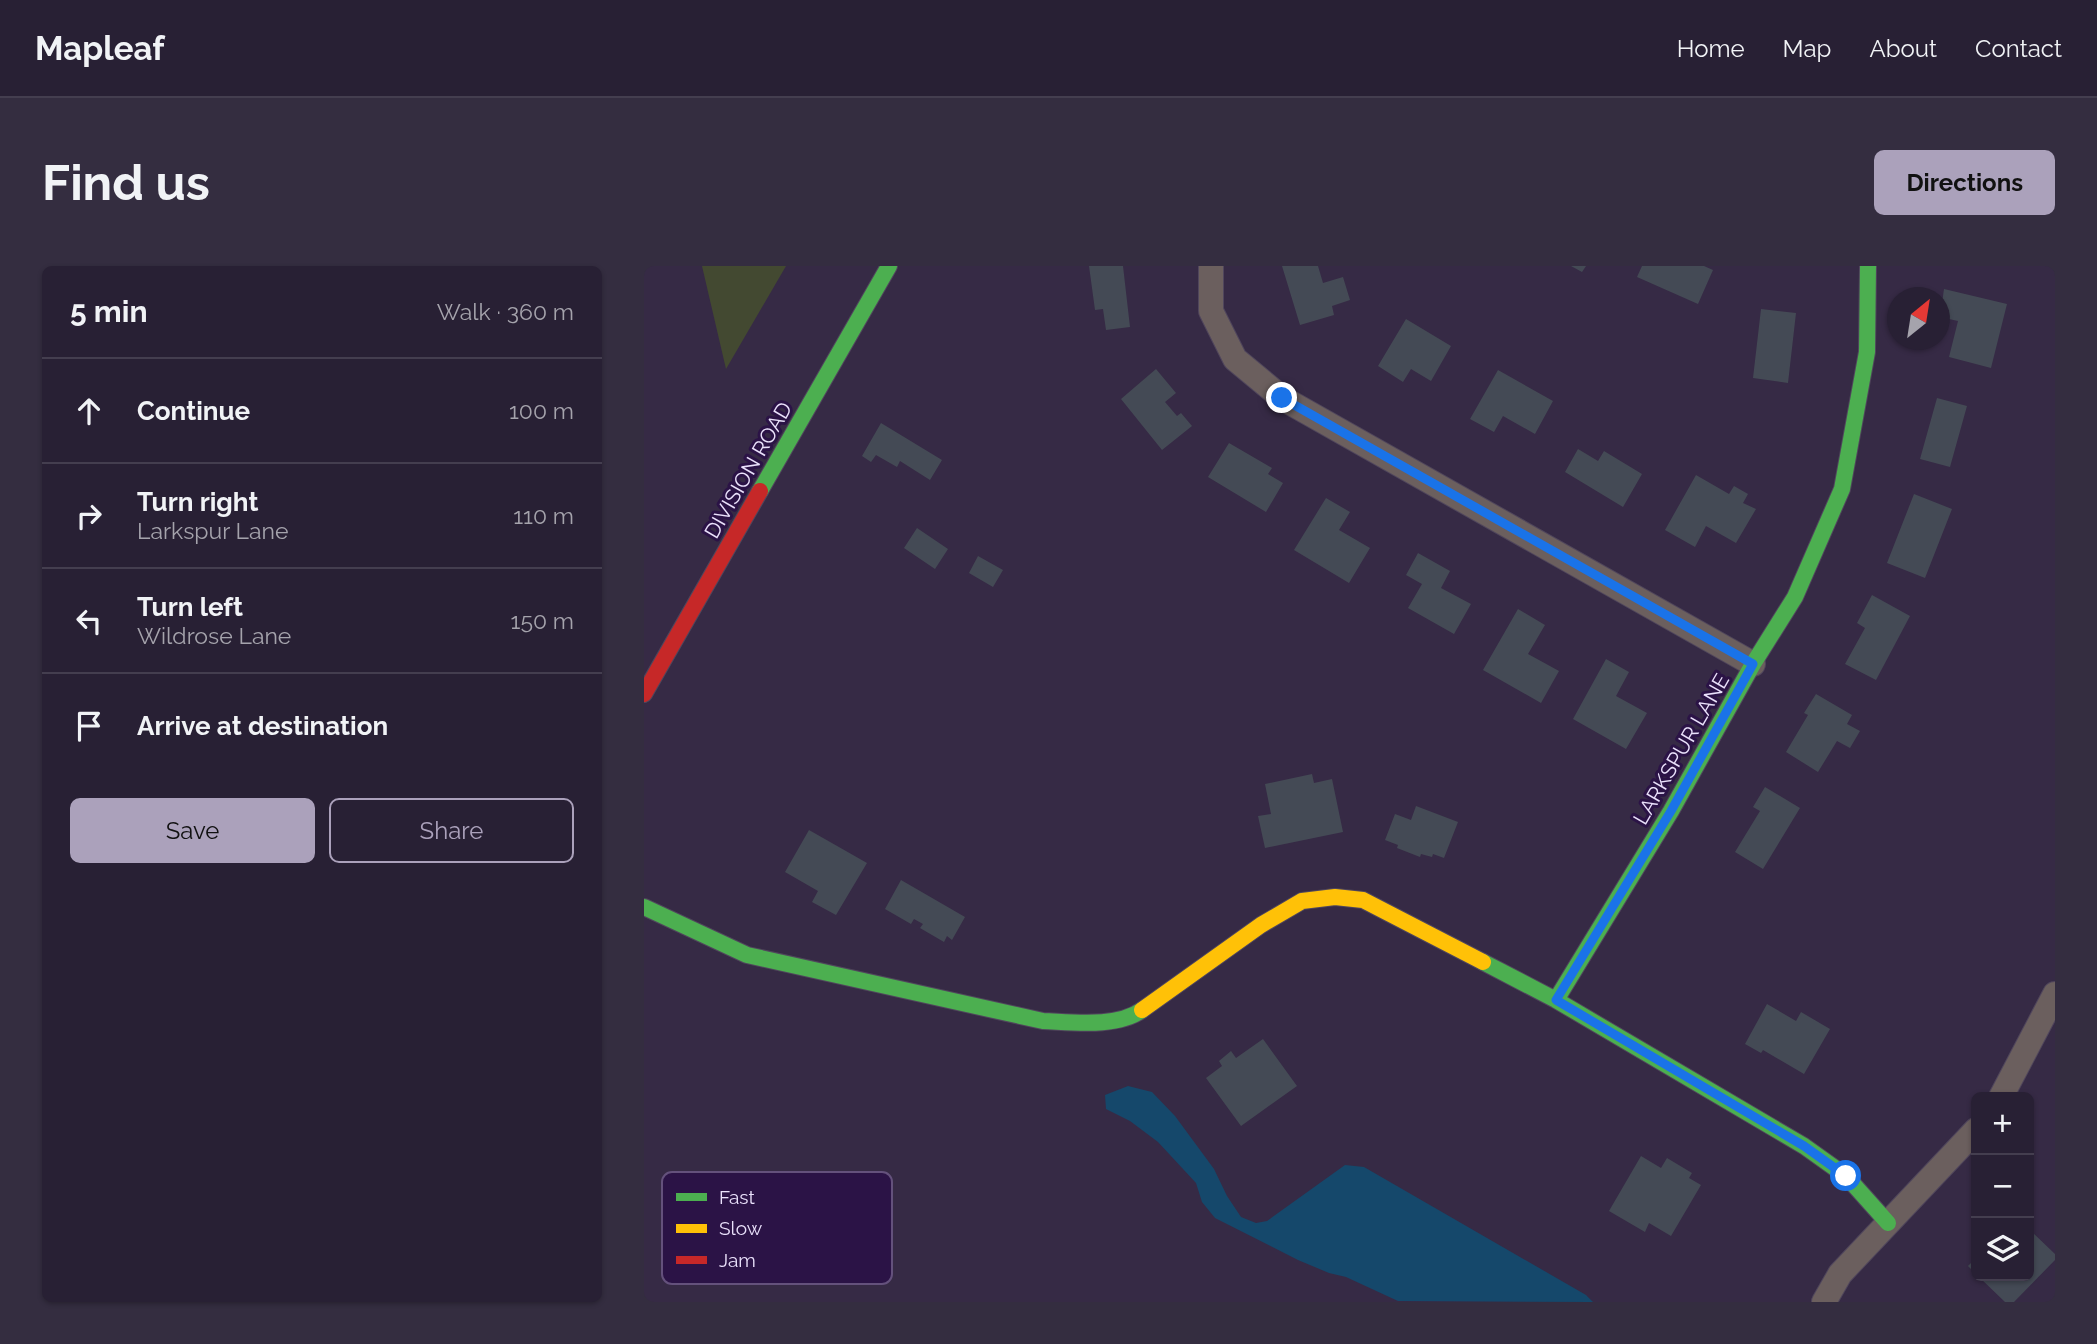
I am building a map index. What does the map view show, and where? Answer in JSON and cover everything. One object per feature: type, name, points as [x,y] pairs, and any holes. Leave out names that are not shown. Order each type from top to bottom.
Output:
[{"type":"street","name":"DIVISION ROAD","points":[[644,694],[889,266]]},
{"type":"street","points":[[1211,266],[1212,311],[1235,359],[1282,398],[1753,664]]},
{"type":"street","name":"LARKSPUR LANE","points":[[1556,1000],[1671,811],[1753,664],[1795,597],[1842,489],[1867,352],[1868,266]]},
{"type":"street","points":[[644,907],[747,956],[1043,1021],[1088,1023],[1132,1017],[1261,925],[1302,901],[1335,897],[1363,900],[1556,1000],[1804,1146],[1846,1176],[1888,1223]]},
{"type":"street","points":[[2004,1092],[2055,994]]},
{"type":"street","points":[[1824,1302],[1840,1274],[1971,1135]]},
{"type":"green space","points":[[702,266],[786,266],[726,369]]},
{"type":"water","points":[[1128,1086],[1152,1092],[1175,1116],[1214,1169],[1241,1217],[1256,1223],[1267,1221],[1345,1165],[1364,1167],[1586,1295],[1593,1302],[1398,1301],[1346,1277],[1298,1260],[1215,1218],[1202,1202],[1196,1183],[1158,1142],[1130,1121],[1106,1109],[1105,1095]]},
{"type":"building","points":[[1089,266],[1123,266],[1130,327],[1106,330],[1103,309],[1095,310]]},
{"type":"building","points":[[1282,266],[1318,266],[1323,283],[1343,277],[1350,300],[1332,306],[1334,315],[1300,325]]},
{"type":"building","points":[[1571,266],[1586,266],[1582,272]]},
{"type":"building","points":[[1642,266],[1704,266],[1713,270],[1698,304],[1637,277]]},
{"type":"building","points":[[1950,290],[2007,304],[1991,368],[1949,357],[1958,321],[1950,319]]},
{"type":"building","points":[[1761,309],[1796,313],[1788,383],[1753,378]]},
{"type":"building","points":[[1406,319],[1451,346],[1431,381],[1411,369],[1403,382],[1378,366]]},
{"type":"building","points":[[1156,369],[1176,393],[1165,402],[1177,416],[1181,413],[1192,426],[1162,450],[1121,399]]},
{"type":"building","points":[[1498,370],[1553,401],[1535,434],[1503,416],[1494,432],[1470,419]]},
{"type":"building","points":[[1937,398],[1967,406],[1950,467],[1920,459]]},
{"type":"building","points":[[881,423],[942,460],[930,480],[900,461],[897,467],[876,455],[871,462],[862,456]]},
{"type":"building","points":[[1229,443],[1272,468],[1268,474],[1283,483],[1266,512],[1208,477]]},
{"type":"building","points":[[1578,449],[1598,461],[1604,451],[1642,474],[1623,507],[1565,472]]},
{"type":"building","points":[[1696,475],[1729,494],[1734,486],[1748,494],[1743,503],[1756,509],[1736,543],[1706,526],[1695,547],[1665,530]]},
{"type":"building","points":[[1914,494],[1952,509],[1925,578],[1887,563]]},
{"type":"building","points":[[1326,498],[1350,512],[1339,530],[1370,548],[1349,583],[1294,550]]},
{"type":"building","points":[[917,528],[948,549],[935,569],[904,548]]},
{"type":"building","points":[[1418,553],[1450,571],[1441,588],[1471,604],[1454,634],[1408,608],[1422,584],[1406,575]]},
{"type":"building","points":[[978,556],[1003,570],[993,587],[969,573]]},
{"type":"building","points":[[1872,595],[1910,616],[1876,680],[1845,664],[1865,628],[1857,623]]},
{"type":"building","points":[[1518,609],[1545,625],[1528,654],[1559,671],[1541,703],[1483,670]]},
{"type":"building","points":[[1606,659],[1629,672],[1616,696],[1647,713],[1626,749],[1573,719]]},
{"type":"building","points":[[1816,694],[1852,715],[1847,724],[1860,731],[1850,748],[1837,741],[1818,772],[1786,752],[1808,715],[1804,713]]},
{"type":"building","points":[[1312,774],[1314,783],[1332,779],[1343,832],[1265,848],[1258,816],[1271,814],[1265,784]]},
{"type":"building","points":[[1765,787],[1800,808],[1763,869],[1735,852],[1760,811],[1753,807]]},
{"type":"building","points":[[1416,806],[1458,822],[1444,858],[1433,854],[1432,857],[1421,854],[1420,857],[1385,840],[1395,814],[1411,820]]},
{"type":"building","points":[[809,830],[867,863],[836,915],[812,902],[818,891],[785,872]]},
{"type":"building","points":[[901,880],[965,917],[952,940],[947,936],[944,942],[920,928],[923,924],[914,919],[911,924],[885,909]]},
{"type":"building","points":[[1767,1004],[1796,1021],[1801,1012],[1830,1029],[1804,1074],[1763,1050],[1761,1053],[1745,1044]]},
{"type":"building","points":[[1263,1039],[1297,1086],[1241,1126],[1206,1078],[1222,1066],[1219,1061],[1231,1051],[1236,1058]]},
{"type":"building","points":[[1641,1156],[1661,1168],[1667,1158],[1692,1173],[1689,1178],[1701,1185],[1671,1236],[1649,1223],[1645,1232],[1609,1211]]},
{"type":"building","points":[[2034,1234],[2055,1254],[2055,1260],[2014,1302],[2005,1302],[1983,1281],[2034,1281]]},
{"type":"traffic: fast","points":[[760,491],[889,266]]},
{"type":"traffic: fast","points":[[1556,1000],[1671,811],[1753,664],[1795,597],[1842,489],[1867,352],[1868,266]]},
{"type":"traffic: fast","points":[[644,907],[747,955],[1043,1021],[1107,1022],[1132,1016],[1142,1010]]},
{"type":"traffic: fast","points":[[1483,962],[1556,1000],[1804,1146],[1846,1176],[1888,1223]]},
{"type":"traffic: slow","points":[[1142,1010],[1261,925],[1302,901],[1335,897],[1363,900],[1483,962]]},
{"type":"traffic: jam","points":[[644,694],[760,491]]},
{"type":"route","points":[[1282,398],[1753,664],[1671,811],[1556,1000],[1804,1146],[1846,1176]]}]
